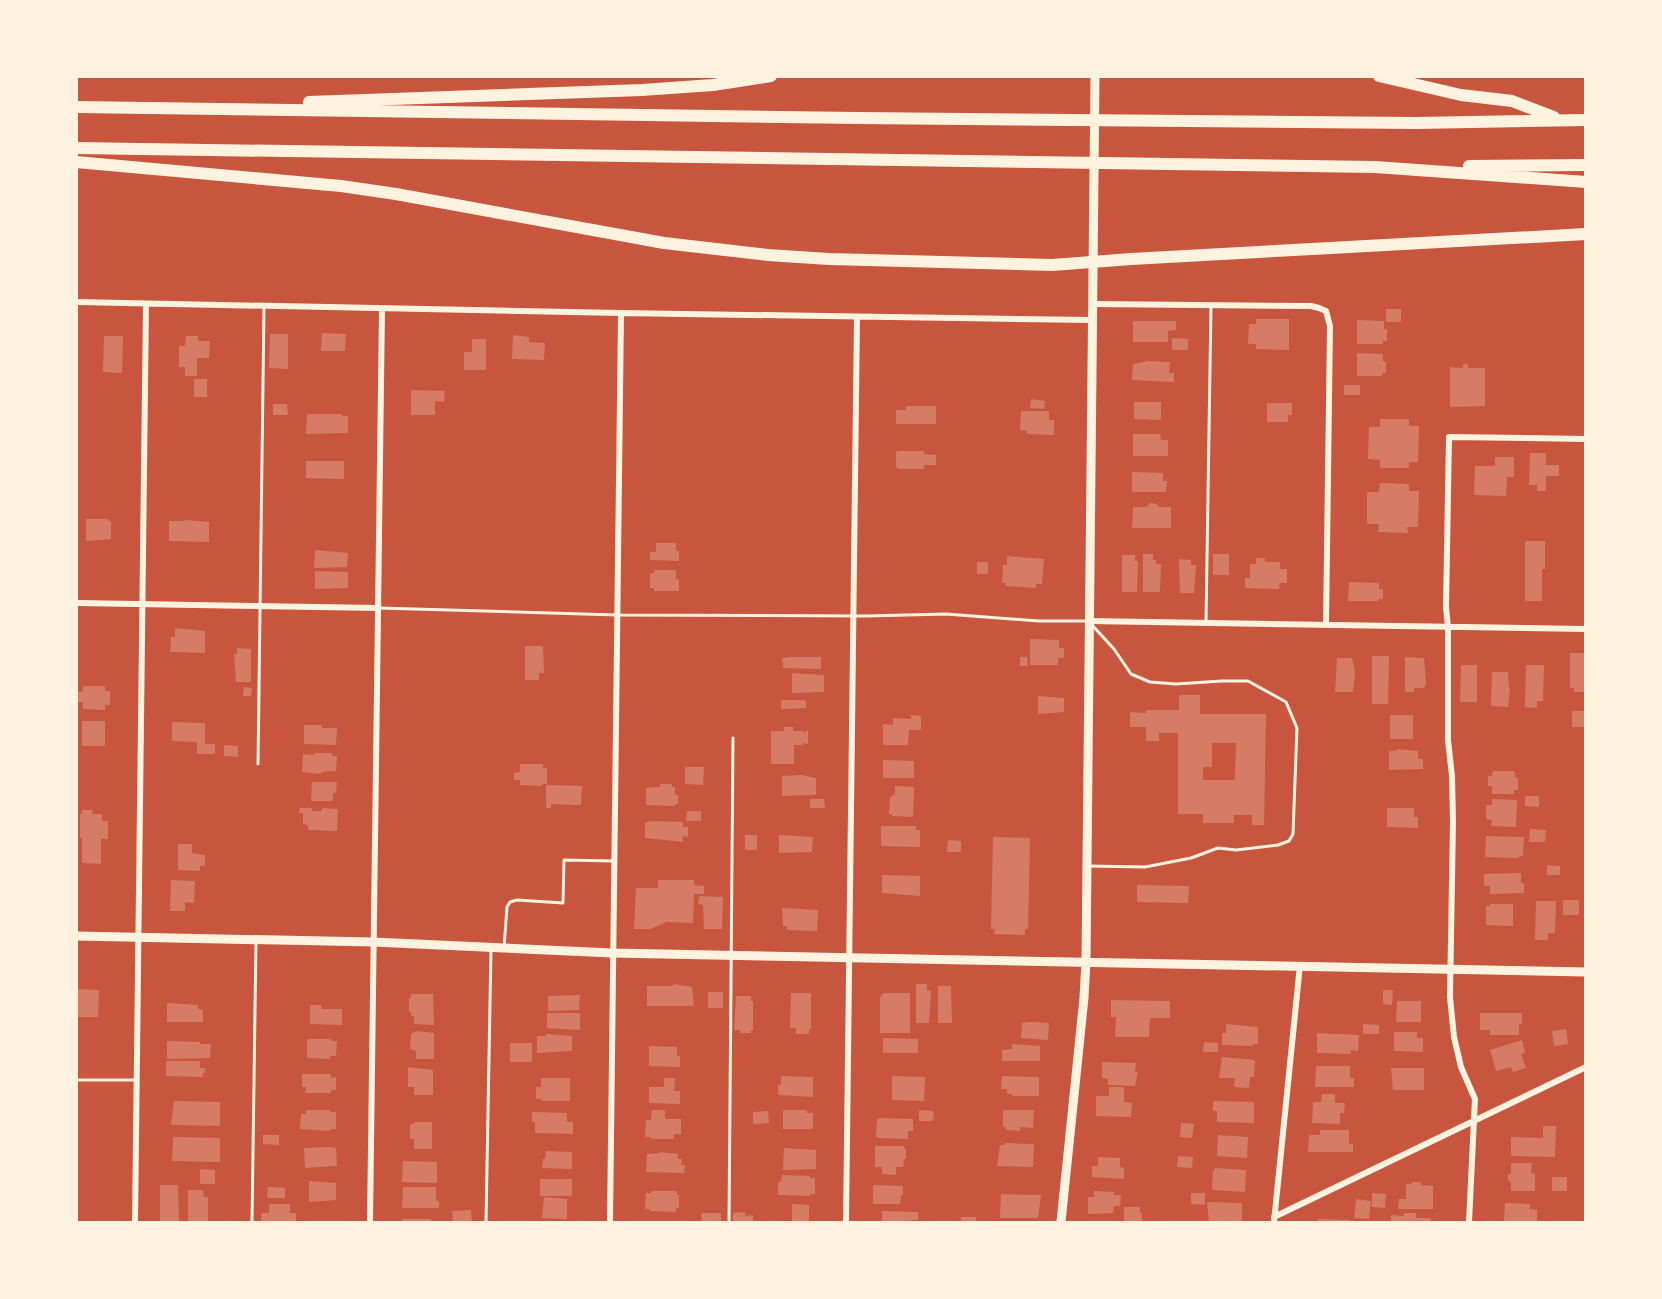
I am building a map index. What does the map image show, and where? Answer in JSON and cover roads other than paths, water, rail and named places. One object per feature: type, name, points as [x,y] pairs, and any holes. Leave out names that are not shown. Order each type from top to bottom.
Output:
[{"type":"highway","points":[[116,107],[454,98],[642,90],[712,85],[771,76]]},
{"type":"highway","points":[[1378,76],[1461,95],[1512,101],[1561,120]]},
{"type":"highway","points":[[76,107],[1392,123],[1586,120]]},
{"type":"highway","points":[[76,148],[1375,167],[1586,165]]},
{"type":"highway","points":[[76,162],[360,188],[636,239],[742,253],[829,259],[1052,265],[1586,234]]},
{"type":"highway","points":[[1375,167],[1586,182]]},
{"type":"main road","points":[[1061,1222],[1086,962],[1095,76]]},
{"type":"main road","points":[[76,936],[373,942],[730,956],[1586,972]]},
{"type":"street","points":[[76,302],[621,314],[1091,320]]},
{"type":"street","points":[[135,1222],[146,304]]},
{"type":"street","points":[[1092,304],[1311,306],[1326,311],[1330,326],[1326,625]]},
{"type":"street","points":[[370,1222],[382,308]]},
{"type":"street","points":[[610,1222],[621,314]]},
{"type":"street","points":[[846,1222],[857,317]]},
{"type":"street","points":[[1469,1222],[1474,1099],[1461,1067],[1454,1037],[1450,969],[1453,821],[1448,740],[1446,607],[1449,437],[1586,439]]},
{"type":"street","points":[[76,603],[379,608]]},
{"type":"street","points":[[1089,621],[1586,629]]},
{"type":"street","points":[[1274,1220],[1300,965]]},
{"type":"street","points":[[1274,1220],[1586,1067]]},
{"type":"lane","points":[[1206,623],[1211,305]]},
{"type":"lane","points":[[258,764],[264,306]]},
{"type":"lane","points":[[379,608],[617,615],[946,614],[1039,621],[1089,621],[1114,649],[1131,674],[1150,682],[1176,684],[1248,681],[1286,702],[1297,729],[1293,834],[1289,841],[1278,845],[1236,850],[1218,848],[1191,858],[1145,867],[1087,866]]},
{"type":"lane","points":[[729,1222],[733,738]]},
{"type":"lane","points":[[504,948],[507,907],[510,902],[517,900],[563,903],[564,860],[614,861]]},
{"type":"lane","points":[[252,1222],[256,939]]},
{"type":"lane","points":[[486,1222],[491,947]]},
{"type":"lane","points":[[76,1080],[136,1080]]}]
